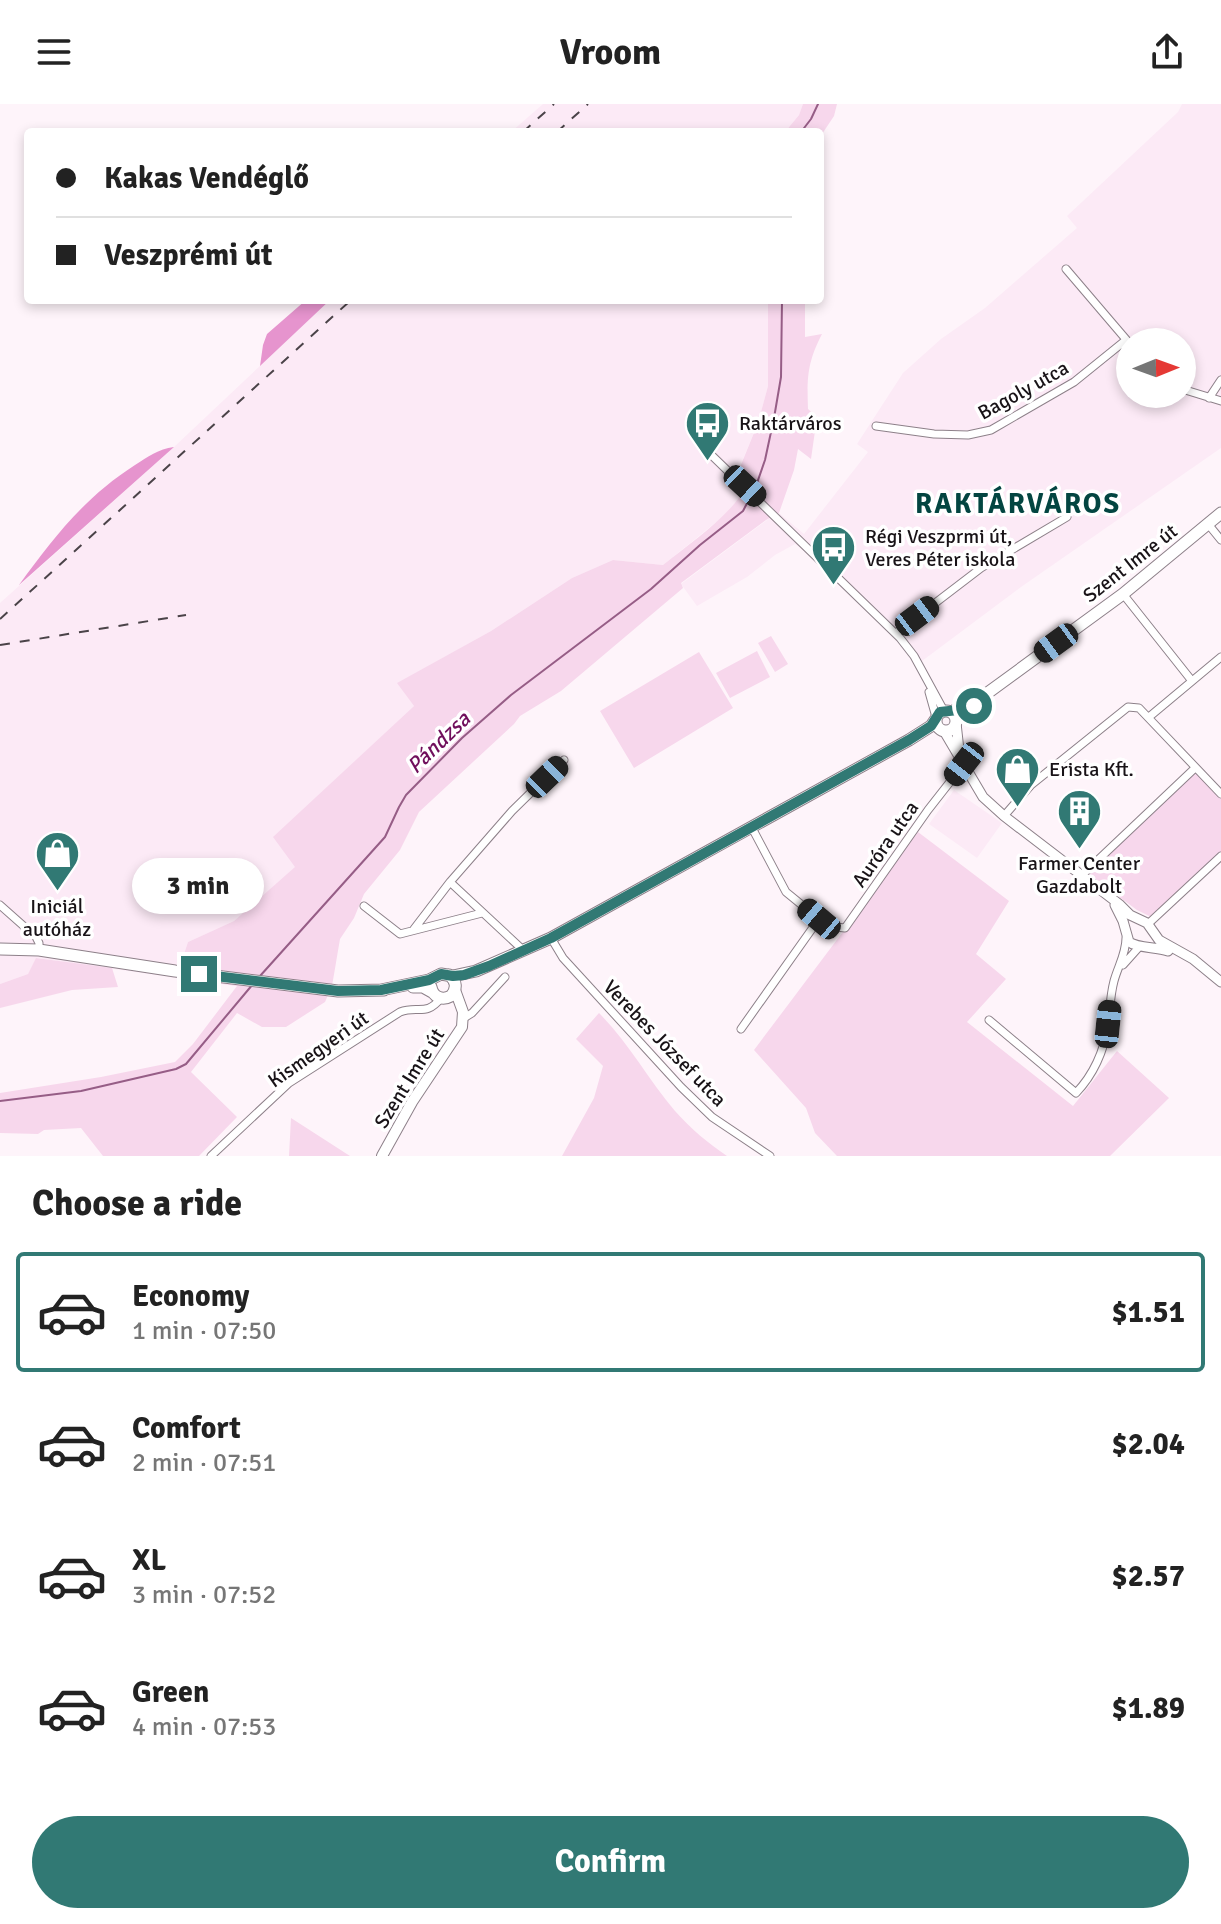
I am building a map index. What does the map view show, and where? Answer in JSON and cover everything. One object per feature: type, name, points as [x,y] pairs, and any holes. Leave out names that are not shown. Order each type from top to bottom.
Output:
[{"type":"main road","name":"Szent Imre út","points":[[381,990],[441,974],[464,975],[551,938],[945,721],[1123,594],[1221,513]]},
{"type":"main road","points":[[0,949],[39,950],[338,991],[396,991],[420,986],[444,993]]},
{"type":"main road","name":"Szent Imre út","points":[[382,1156],[412,1102],[459,1032],[464,1018],[462,1006],[444,993],[489,966]]},
{"type":"main road","points":[[444,993],[454,980],[449,975]]},
{"type":"main road","points":[[433,978],[431,985],[444,993]]},
{"type":"street","points":[[1066,269],[1116,328]]},
{"type":"street","name":"Bagoly utca","points":[[876,426],[934,434],[968,435],[991,430],[1074,382],[1116,351]]},
{"type":"street","points":[[1209,398],[1221,380]]},
{"type":"street","points":[[1196,394],[1221,401]]},
{"type":"street","points":[[700,444],[896,633],[914,656],[964,764],[983,797],[1130,915],[1147,924],[1159,940],[1190,957],[1221,982]]},
{"type":"street","points":[[896,633],[981,568],[1067,517]]},
{"type":"street","points":[[1208,524],[1221,540]]},
{"type":"street","points":[[1123,594],[1192,681]]},
{"type":"street","points":[[1149,717],[1221,657]]},
{"type":"street","points":[[1004,816],[1031,785],[1128,707],[1139,708],[1149,717],[1221,793]]},
{"type":"street","points":[[414,929],[512,811],[564,760]]},
{"type":"street","name":"Auróra utca","points":[[819,919],[845,928],[964,764]]},
{"type":"street","points":[[1081,876],[1195,768]]},
{"type":"street","points":[[741,1029],[819,919],[786,892],[751,826]]},
{"type":"street","points":[[1190,957],[1155,947],[1132,945],[1126,935],[1130,923],[1147,924],[1221,856]]},
{"type":"street","points":[[450,882],[523,950]]},
{"type":"street","points":[[989,1020],[1076,1093],[1091,1074],[1105,1044],[1115,977],[1126,948],[1120,913],[1108,896]]},
{"type":"street","points":[[0,905],[36,937],[39,950]]},
{"type":"street","points":[[364,906],[400,934],[482,913]]},
{"type":"street","points":[[1115,977],[1150,940],[1147,924]]},
{"type":"street","name":"Verebes József utca","points":[[551,938],[563,958],[681,1087],[712,1117],[770,1156]]},
{"type":"street","name":"Szent Imre út","points":[[464,1018],[505,977]]},
{"type":"street","name":"Kismegyeri út","points":[[211,1156],[289,1083],[400,1012],[427,1005],[434,997],[444,993]]},
{"type":"shaded area","points":[[543,104],[803,104],[788,128],[516,128]]},
{"type":"shaded area","points":[[803,104],[837,104],[834,116],[824,131],[824,128],[788,128]]},
{"type":"shaded area","points":[[1182,104],[1221,104],[1221,448],[1021,587],[918,664],[914,656],[836,574],[795,544],[697,606],[681,584],[767,520],[779,513],[804,534],[868,452],[857,444],[903,373],[941,339],[985,308],[1077,228],[1067,216],[1178,112]]},
{"type":"shaded area","points":[[301,304],[326,304],[260,366],[267,334]]},
{"type":"shaded area","points":[[326,304],[768,304],[768,386],[758,423],[738,471],[748,484],[725,515],[663,565],[613,560],[572,578],[491,631],[398,683],[414,706],[274,837],[296,867],[234,921],[188,942],[178,978],[37,958],[28,974],[0,984],[0,603],[174,447]]},
{"type":"shaded area","points":[[768,304],[805,304],[805,337],[822,334],[813,354],[808,379],[808,409],[817,417],[811,459],[798,449],[779,513],[681,583],[683,588],[561,691],[520,716],[419,812],[400,850],[364,894],[354,918],[340,939],[332,986],[325,1002],[286,1027],[262,1027],[237,1013],[191,1072],[237,1117],[199,1156],[103,1156],[81,1128],[44,1130],[38,1134],[0,1133],[0,1093],[175,1062],[193,1044],[237,986],[178,978],[188,942],[234,921],[295,867],[273,837],[414,706],[397,683],[491,631],[572,578],[613,560],[663,565],[709,528],[748,485],[738,472],[758,423],[768,386]]},
{"type":"shaded area","points":[[174,447],[19,585],[57,535],[85,505],[117,477],[149,456]]},
{"type":"shaded area","points":[[771,636],[788,664],[775,672],[758,643]]},
{"type":"shaded area","points":[[757,651],[770,677],[730,698],[716,673]]},
{"type":"shaded area","points":[[699,652],[733,708],[634,768],[600,711]]},
{"type":"shaded area","points":[[1195,771],[1221,799],[1221,853],[1151,917],[1088,874]]},
{"type":"shaded area","points":[[954,790],[1002,823],[977,858],[929,824]]},
{"type":"shaded area","points":[[918,832],[1009,901],[976,954],[1006,979],[967,1022],[1073,1106],[1117,1051],[1169,1098],[1110,1156],[837,1156],[815,1133],[806,1108],[754,1050]]},
{"type":"shaded area","points":[[36,958],[112,968],[118,987],[72,990],[0,1008],[0,984],[28,974]]},
{"type":"shaded area","points":[[599,1013],[675,1111],[727,1156],[562,1156],[594,1098],[603,1066],[576,1039]]},
{"type":"shaded area","points":[[291,1118],[350,1156],[289,1156]]},
{"type":"waterway","name":"Pándzsa","points":[[804,128],[818,104]]},
{"type":"waterway","name":"Pándzsa","points":[[260,976],[385,837],[406,795],[462,738],[511,695],[651,589],[743,511],[765,460],[774,418],[781,377],[782,304]]},
{"type":"waterway","name":"Pándzsa","points":[[0,1101],[81,1091],[176,1069],[186,1064],[253,984]]},
{"type":"railway","points":[[527,128],[554,104]]},
{"type":"railway","points":[[561,128],[588,104]]},
{"type":"railway","points":[[0,619],[347,304]]},
{"type":"railway","points":[[0,645],[186,615]]},
{"type":"place","name":"Raktárváros","points":[[708,462]]},
{"type":"place","name":"Régi Veszprmi út, Veres Péter iskola","points":[[834,587]]},
{"type":"place","name":"Erista Kft.","points":[[1018,808]]},
{"type":"place","name":"Farmer Center Gazdabolt","points":[[1079,850]]},
{"type":"place","name":"Iniciál autóház","points":[[57,893]]},
{"type":"district","name":"RAKTÁRVÁROS","points":[[1018,503]]},
{"type":"route","points":[[199,974],[360,991],[429,980],[441,974],[453,976],[476,971],[551,938],[909,740],[931,726],[940,712],[958,710],[982,697],[974,706]]}]
